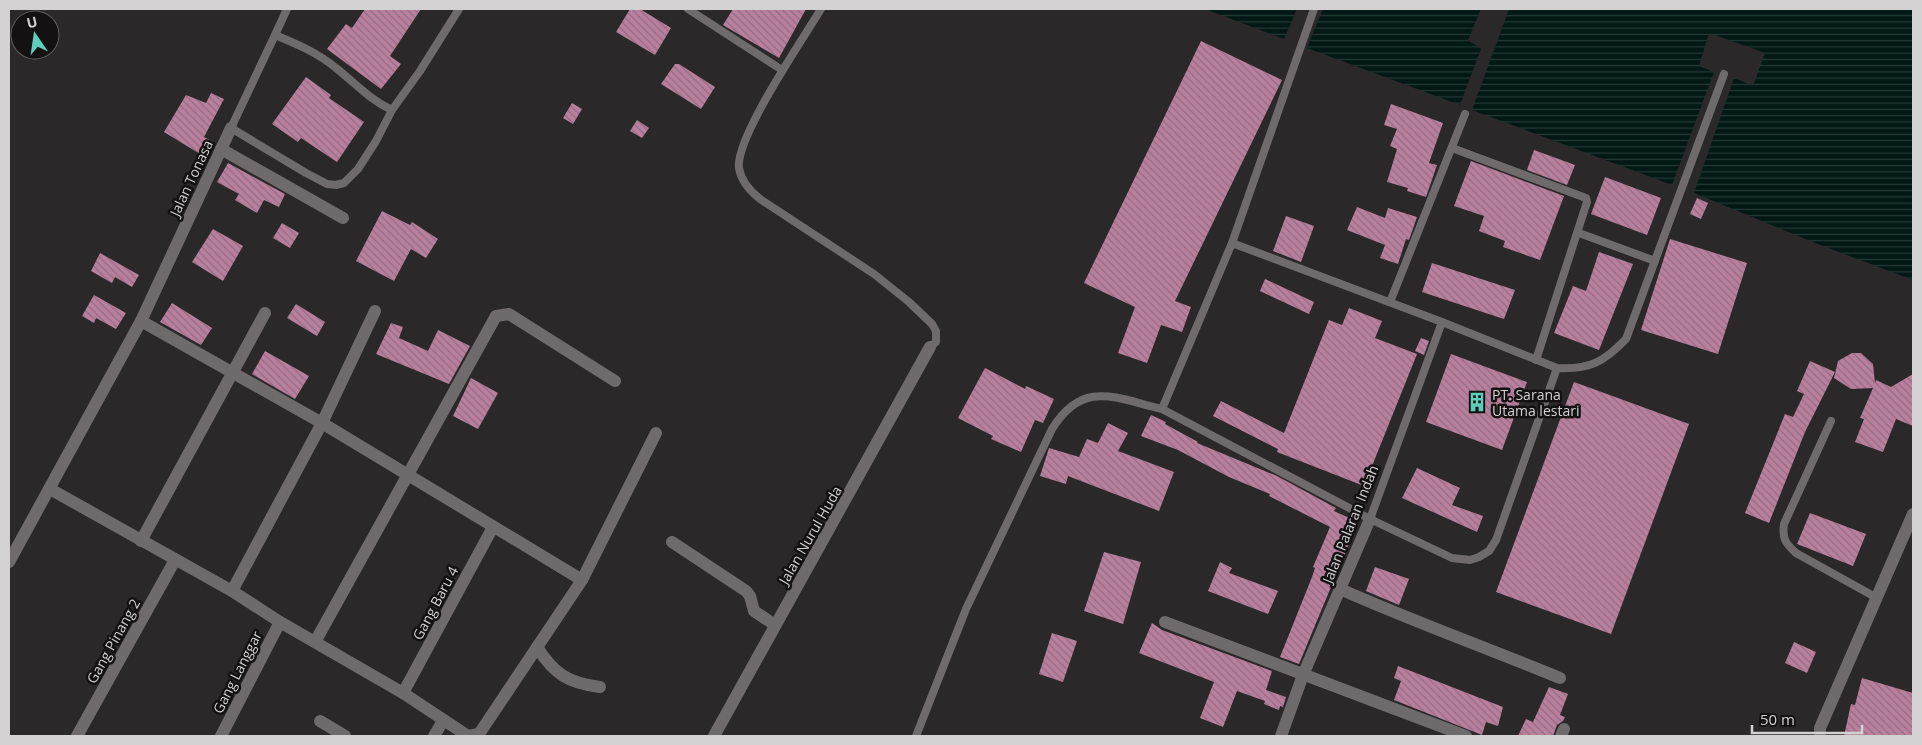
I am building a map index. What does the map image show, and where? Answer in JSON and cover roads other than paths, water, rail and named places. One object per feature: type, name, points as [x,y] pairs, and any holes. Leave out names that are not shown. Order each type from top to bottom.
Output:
[{"type":"street","name":"Jalan Tonasa","points":[[9,562],[141,321],[231,128]]},
{"type":"street","points":[[221,149],[343,218]]},
{"type":"street","points":[[232,591],[322,424],[375,311]]},
{"type":"street","points":[[140,541],[265,313]]},
{"type":"street","points":[[316,642],[496,316],[510,314],[616,381]]},
{"type":"street","points":[[141,321],[322,424],[407,477],[582,580]]},
{"type":"street","name":"Jalan Nurul Huda","points":[[714,736],[930,347]]},
{"type":"street","points":[[50,489],[232,591],[280,622],[403,693],[468,736],[479,734],[582,580],[656,433]]},
{"type":"street","points":[[1820,736],[1820,728],[1913,514]]},
{"type":"street","name":"Jalan Palaran Indah","points":[[1281,736],[1302,675],[1370,519]]},
{"type":"street","name":"Gang Baru 4","points":[[403,693],[494,527]]},
{"type":"street","points":[[672,542],[746,591],[754,611],[775,625]]},
{"type":"street","name":"Gang Pinang 2","points":[[77,736],[175,560]]},
{"type":"street","points":[[1340,589],[1400,615],[1446,631],[1560,678]]},
{"type":"street","name":"Gang Langgar","points":[[221,736],[280,622]]},
{"type":"street","points":[[1165,622],[1466,736]]},
{"type":"street","points":[[537,648],[555,672],[575,683],[600,687]]},
{"type":"street","points":[[320,721],[345,736]]},
{"type":"street","points":[[434,736],[443,721]]},
{"type":"lane","name":"Jalan Tonasa","points":[[231,128],[286,9]]},
{"type":"lane","points":[[231,128],[327,184],[336,185],[344,183],[358,169],[376,141],[392,110],[460,9]]},
{"type":"lane","points":[[688,9],[782,70]]},
{"type":"lane","points":[[821,9],[782,70],[744,139],[739,155],[739,169],[747,188],[760,199],[874,274],[932,324],[936,331],[936,342],[930,347]]},
{"type":"lane","points":[[1162,409],[1232,243],[1314,9]]},
{"type":"lane","points":[[275,35],[306,48],[335,67],[370,98],[392,110]]},
{"type":"lane","points":[[1232,243],[1390,302],[1557,368],[1577,369],[1597,363],[1613,352],[1626,339],[1724,74]]},
{"type":"lane","points":[[1390,302],[1465,114]]},
{"type":"lane","points":[[1452,148],[1586,198],[1587,202],[1578,233],[1536,360]]},
{"type":"lane","points":[[1578,233],[1655,261]]},
{"type":"lane","name":"Jalan Palaran Indah","points":[[1370,519],[1442,322]]},
{"type":"lane","points":[[916,736],[966,609],[1052,429],[1062,412],[1081,400],[1099,394],[1162,409],[1370,519],[1452,558],[1470,560],[1489,550],[1496,540],[1557,368]]},
{"type":"lane","points":[[1831,421],[1784,524],[1782,534],[1785,543],[1796,553],[1877,598]]},
{"type":"place","name":"PT. Sarana Utama lestari","points":[[1477,402]]}]
